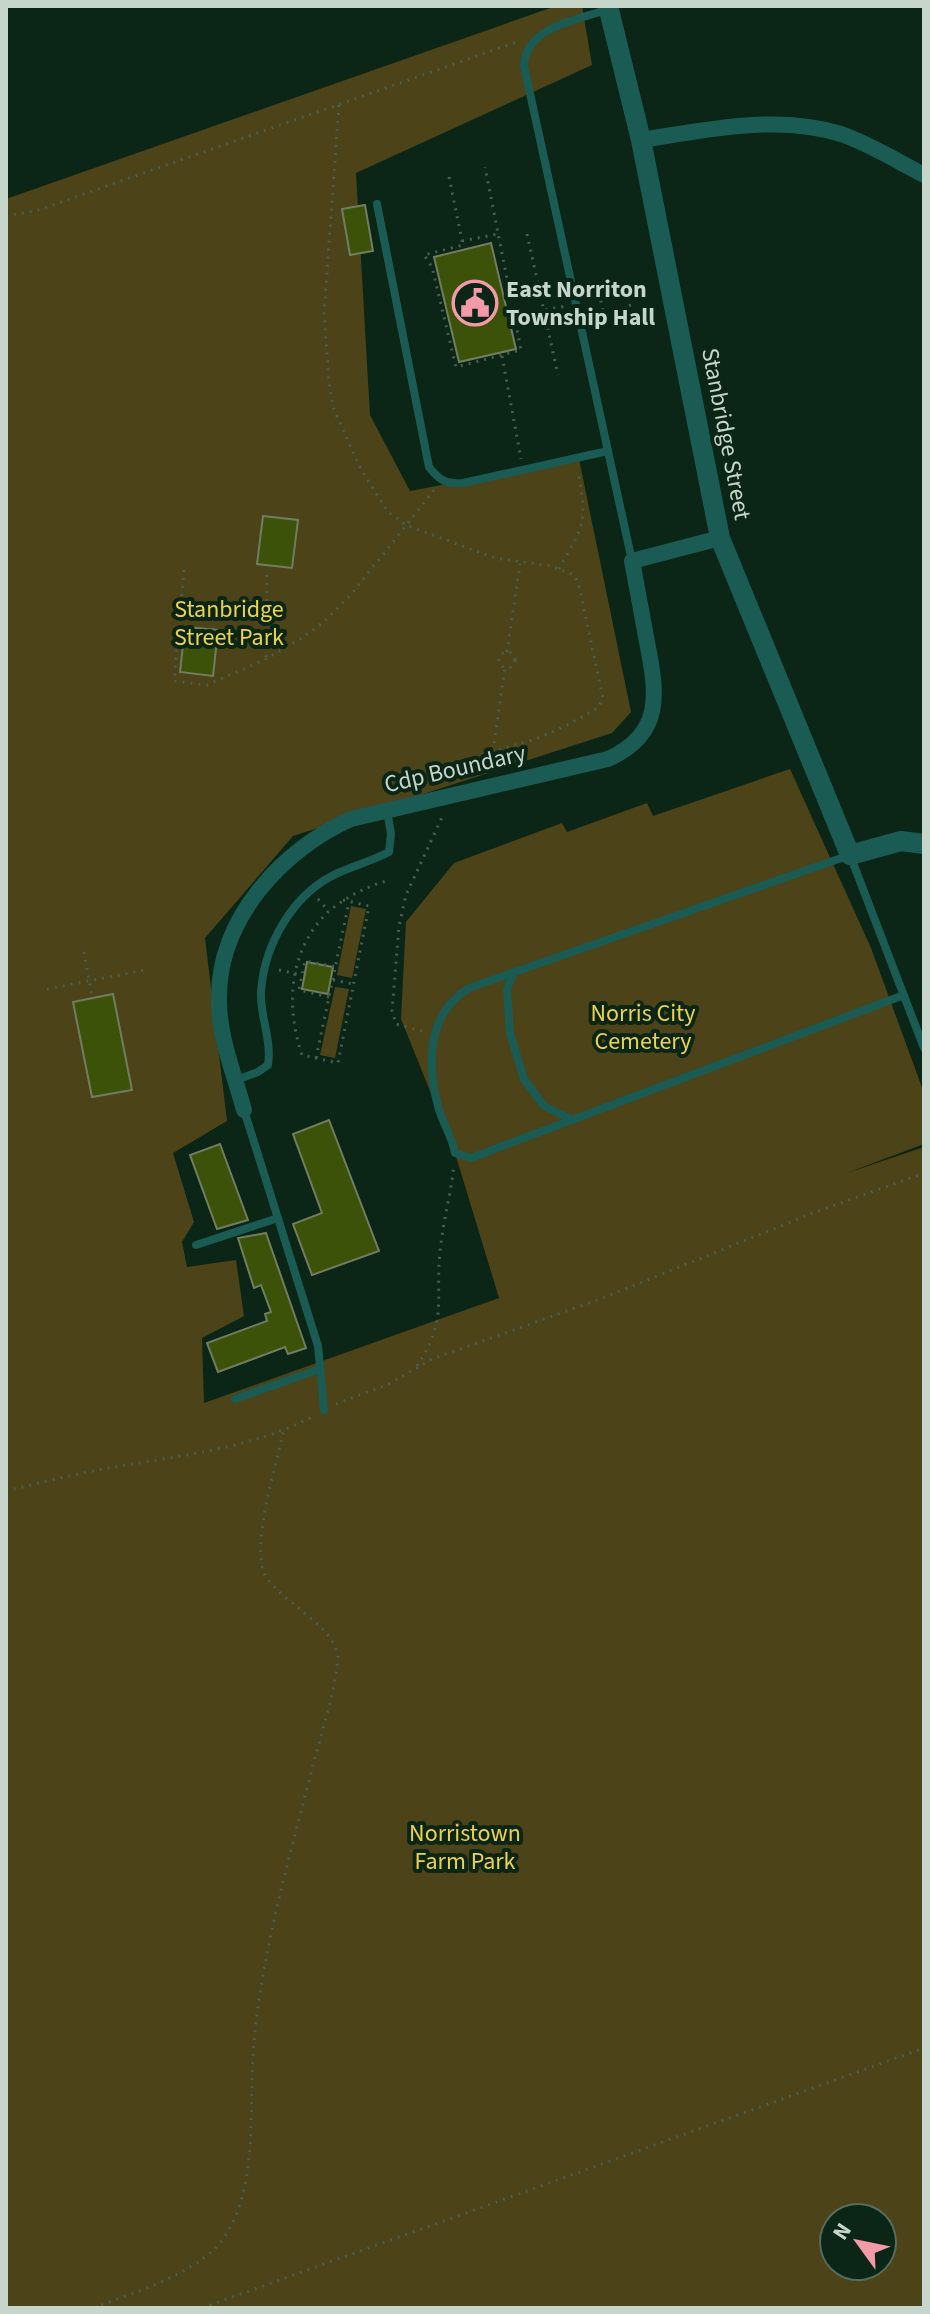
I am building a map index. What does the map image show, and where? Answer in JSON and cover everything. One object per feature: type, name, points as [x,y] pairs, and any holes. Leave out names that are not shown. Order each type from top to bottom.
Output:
[{"type":"street","name":"Stanbridge Street","points":[[608,7],[641,140],[720,538],[850,855]]},
{"type":"street","points":[[641,140],[730,127],[802,126],[842,135],[924,175]]},
{"type":"street","points":[[632,561],[720,538]]},
{"type":"street","name":"Cdp Boundary","points":[[244,1110],[222,1030],[218,995],[227,948],[247,906],[277,868],[315,838],[351,819],[608,759],[623,752],[651,719],[656,691],[632,561]]},
{"type":"street","points":[[850,855],[901,841],[924,844]]},
{"type":"lane","points":[[608,7],[537,35],[525,54],[526,85],[632,561]]},
{"type":"lane","points":[[377,204],[429,467],[442,481],[446,484],[463,483],[608,451]]},
{"type":"lane","points":[[236,1080],[268,1065],[270,1048],[261,995],[265,967],[280,928],[303,898],[335,874],[389,852],[391,834],[387,809]]},
{"type":"lane","points":[[904,995],[471,1158],[455,1153],[438,1106],[433,1076],[434,1035],[445,1006],[460,993],[850,855],[904,995],[924,1048]]},
{"type":"lane","points":[[514,972],[507,989],[510,1033],[524,1079],[544,1106],[574,1121]]},
{"type":"lane","points":[[244,1110],[318,1346],[324,1410]]},
{"type":"lane","points":[[196,1245],[278,1218]]},
{"type":"lane","points":[[235,1399],[320,1369]]},
{"type":"path","points":[[6,217],[35,211],[537,35]]},
{"type":"path","points":[[449,177],[463,245],[424,255],[432,267],[456,367],[521,350],[485,167]]},
{"type":"path","points":[[462,241],[498,234]]},
{"type":"path","points":[[527,234],[558,375]]},
{"type":"path","points":[[502,355],[523,471]]},
{"type":"path","points":[[559,569],[581,529],[585,511],[576,460]]},
{"type":"path","points":[[184,570],[174,681],[207,685],[266,659],[324,622],[353,592],[442,481]]},
{"type":"path","points":[[507,652],[512,653],[514,661],[505,667],[499,663],[499,658],[507,652],[520,563]]},
{"type":"path","points":[[266,659],[267,569]]},
{"type":"path","points":[[493,751],[505,667]]},
{"type":"path","points":[[434,1035],[396,1024],[392,1011],[399,926],[406,895],[446,807]]},
{"type":"path","points":[[343,900],[369,906],[338,1063],[302,1055],[296,1038],[292,1007],[301,951],[313,929],[343,900],[369,886],[390,880]]},
{"type":"path","points":[[316,1058],[349,902]]},
{"type":"path","points":[[84,952],[92,996]]},
{"type":"path","points":[[329,997],[299,990],[305,961],[336,967]]},
{"type":"path","points":[[265,967],[302,975]]},
{"type":"path","points":[[47,989],[145,970]]},
{"type":"path","points":[[333,980],[353,984]]},
{"type":"path","points":[[416,1367],[430,1346],[437,1326],[440,1252],[455,1153]]},
{"type":"path","points":[[6,1491],[87,1472],[208,1450],[284,1429],[354,1396],[389,1384],[432,1359],[603,1298],[813,1213],[924,1173]]},
{"type":"path","points":[[94,2308],[180,2272],[212,2251],[229,2230],[248,2163],[254,2042],[266,1959],[338,1657],[332,1639],[275,1587],[264,1573],[261,1563],[263,1525],[284,1429]]},
{"type":"path","points":[[202,2308],[924,2048]]},
{"type":"green space","points":[[556,6],[582,6],[592,65],[356,173],[370,415],[410,491],[579,459],[631,712],[612,733],[293,836],[205,938],[227,1121],[173,1153],[194,1222],[182,1242],[187,1267],[236,1260],[244,1316],[202,1338],[204,1403],[499,1298],[455,1153],[401,1019],[406,922],[454,863],[562,823],[567,832],[647,803],[653,816],[790,769],[871,948],[924,1093],[924,1144],[844,1174],[924,1147],[924,2308],[6,2308],[6,199]]},
{"type":"green space","points":[[351,906],[366,909],[352,978],[337,975]]},
{"type":"green space","points":[[335,987],[349,989],[335,1058],[320,1055]]},
{"type":"building","points":[[365,205],[373,251],[350,255],[342,209]]},
{"type":"building","name":"East Norriton Township Hall","points":[[491,243],[516,349],[459,362],[434,257]]},
{"type":"building","points":[[263,516],[298,520],[292,568],[257,564]]},
{"type":"building","points":[[185,627],[218,630],[213,676],[180,672]]},
{"type":"building","points":[[307,962],[333,967],[328,994],[302,989]]},
{"type":"building","points":[[113,994],[132,1090],[92,1097],[73,1002]]},
{"type":"building","points":[[329,1120],[379,1251],[312,1275],[293,1224],[322,1213],[293,1134]]},
{"type":"building","points":[[220,1144],[248,1220],[217,1229],[190,1155]]},
{"type":"building","points":[[266,1233],[306,1348],[288,1354],[285,1347],[218,1372],[207,1343],[267,1321],[265,1314],[271,1312],[261,1285],[254,1288],[238,1238]]},
{"type":"place","name":"East Norriton Township Hall","points":[[475,303]]},
{"type":"park label","name":"Stanbridge Street Park","points":[[229,623]]},
{"type":"park label","name":"Norris City Cemetery","points":[[643,1027]]},
{"type":"park label","name":"Norristown Farm Park","points":[[465,1847]]}]
